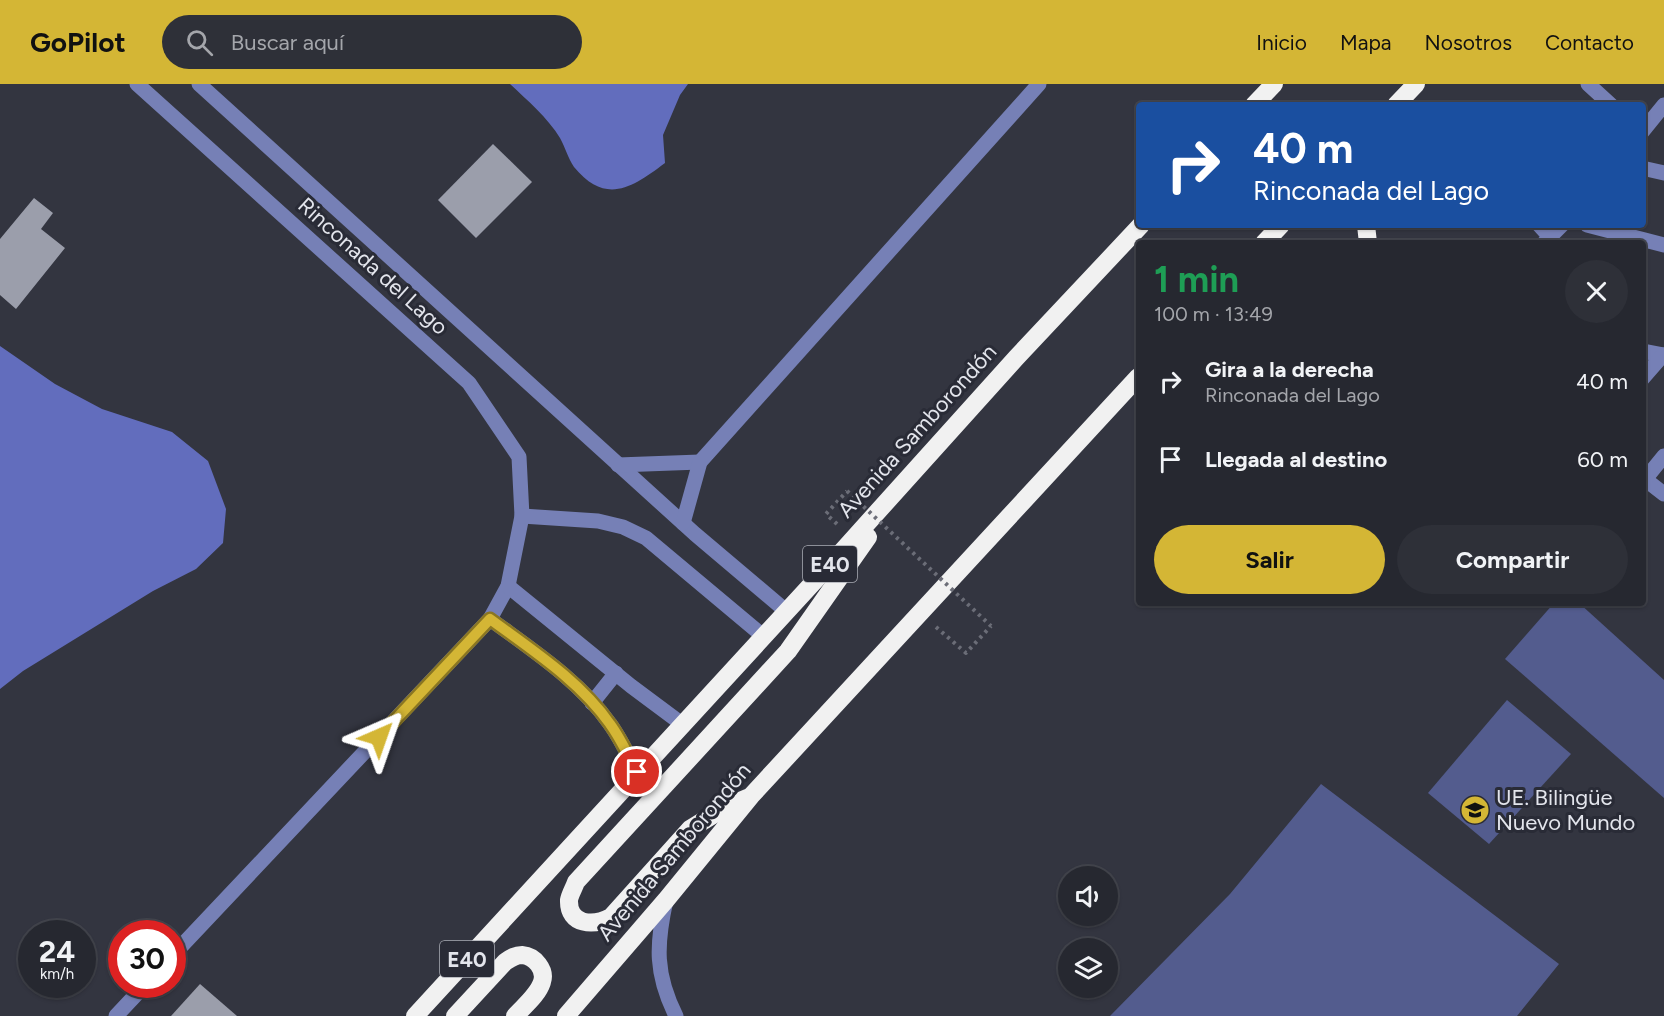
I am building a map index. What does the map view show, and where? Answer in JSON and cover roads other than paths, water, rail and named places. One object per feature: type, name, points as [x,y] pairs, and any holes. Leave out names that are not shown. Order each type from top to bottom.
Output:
[{"type":"highway","points":[[1257,102],[1274,84]]},
{"type":"highway","points":[[1399,102],[1416,84]]},
{"type":"highway","name":"Avenida Samborondón","points":[[415,1016],[1016,358],[1138,228]]},
{"type":"highway","points":[[1267,240],[1278,228]]},
{"type":"highway","name":"Avenida Samborondón","points":[[566,1016],[666,900],[751,796],[1136,379]]},
{"type":"highway","points":[[751,796],[726,807],[690,829],[611,917],[600,923],[589,924],[576,919],[570,908],[569,898],[576,882],[788,651],[918,467]]},
{"type":"highway","points":[[455,1016],[505,962],[515,956],[526,955],[536,961],[543,971],[543,981],[538,991],[515,1016]]},
{"type":"street","name":"Rinconada del Lago","points":[[137,84],[469,383],[519,457],[522,516],[508,586],[490,619],[186,941]]},
{"type":"street","points":[[199,84],[618,465],[786,611]]},
{"type":"street","points":[[684,524],[700,462],[1039,84]]},
{"type":"street","points":[[1588,84],[1608,102]]},
{"type":"street","points":[[1646,127],[1664,105]]},
{"type":"street","points":[[1646,169],[1664,173]]},
{"type":"street","points":[[1547,240],[1559,228]]},
{"type":"street","points":[[1592,228],[1606,237],[1628,240]]},
{"type":"street","points":[[1646,243],[1664,245]]},
{"type":"street","points":[[1646,352],[1663,355]]},
{"type":"street","points":[[1646,374],[1663,355]]},
{"type":"street","points":[[1646,479],[1664,456]]},
{"type":"street","points":[[618,465],[700,462]]},
{"type":"street","points":[[1646,483],[1664,494]]},
{"type":"street","points":[[522,516],[598,520],[623,527],[646,538],[764,636]]},
{"type":"street","points":[[508,586],[682,724]]},
{"type":"street","points":[[490,619],[585,694],[611,725],[637,772]]},
{"type":"street","points":[[592,703],[616,673]]},
{"type":"street","points":[[666,900],[659,932],[659,965],[666,996],[676,1016]]},
{"type":"street","points":[[116,1016],[133,998]]},
{"type":"place","name":"UE. Bilingüe Nuevo Mundo","points":[[1475,810]]}]
